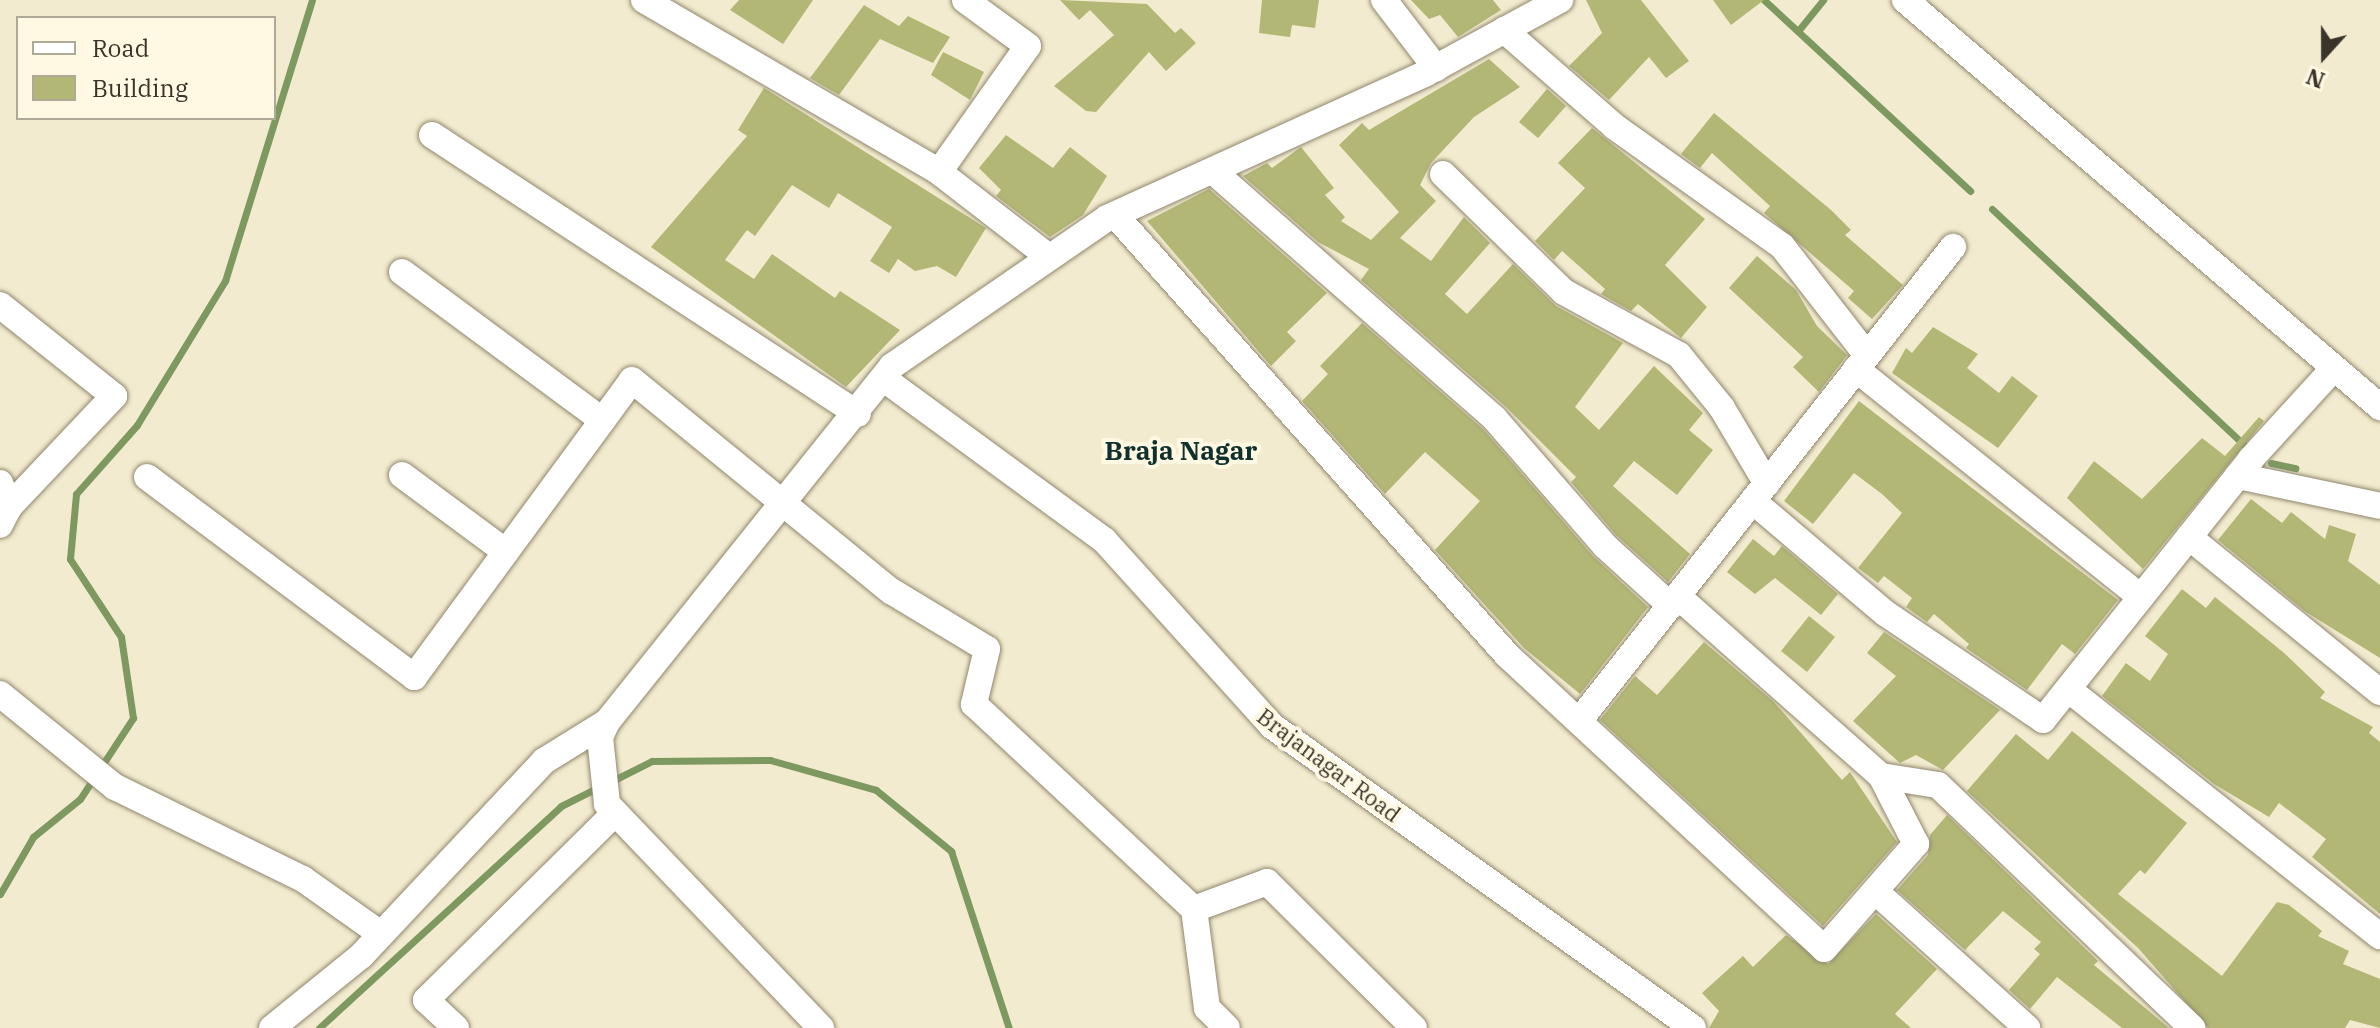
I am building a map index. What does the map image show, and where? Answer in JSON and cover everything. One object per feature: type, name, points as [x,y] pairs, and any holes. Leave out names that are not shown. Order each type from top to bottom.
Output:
[{"type":"street","points":[[644,0],[939,172],[1049,257]]},
{"type":"street","points":[[939,172],[1028,46],[965,0]]},
{"type":"street","points":[[1384,0],[1436,68]]},
{"type":"street","points":[[272,1028],[381,934],[544,761],[604,729],[884,379],[1049,257],[1115,215],[1436,68],[1560,0]]},
{"type":"street","points":[[1905,0],[2380,407]]},
{"type":"street","points":[[1504,30],[1615,127],[1782,246],[1862,362],[2141,597]]},
{"type":"street","points":[[432,135],[858,414]]},
{"type":"street","points":[[1115,215],[1507,655],[1824,949],[1916,844],[1881,776],[1605,546],[1495,419],[1214,172]]},
{"type":"street","points":[[1443,174],[1564,292],[1679,355],[1722,408],[1761,493],[1885,613],[2043,720],[2238,476],[2334,368]]},
{"type":"street","points":[[1579,721],[1953,247]]},
{"type":"street","points":[[402,272],[602,420]]},
{"type":"street","points":[[0,305],[114,396],[3,505]]},
{"type":"street","name":"Brajanagar Road","points":[[884,379],[1104,540],[1272,726],[1693,1028]]},
{"type":"street","points":[[147,477],[414,677],[632,380],[891,591],[987,649],[974,704],[1194,909],[1207,1008],[1227,1028]]},
{"type":"street","points":[[402,475],[506,552]]},
{"type":"street","points":[[2238,476],[2380,506]]},
{"type":"street","points":[[2189,537],[2380,692]]},
{"type":"street","points":[[2068,689],[2380,936]]},
{"type":"street","points":[[0,694],[78,761],[115,787],[303,879],[381,934]]},
{"type":"street","points":[[604,729],[611,809],[821,1028]]},
{"type":"street","points":[[1881,776],[1938,785],[2192,1028]]},
{"type":"street","points":[[456,1028],[426,1000],[611,809]]},
{"type":"street","points":[[1194,909],[1267,882],[1414,1028]]},
{"type":"street","points":[[1875,891],[2027,1028]]},
{"type":"building","points":[[739,0],[813,0],[783,44],[730,10]]},
{"type":"building","points":[[1060,0],[1147,4],[1175,33],[1181,28],[1196,43],[1166,71],[1149,52],[1096,112],[1086,111],[1054,86],[1114,35],[1090,10],[1079,20]]},
{"type":"building","points":[[1262,0],[1319,0],[1315,28],[1292,25],[1290,37],[1259,33]]},
{"type":"building","points":[[1411,0],[1493,0],[1501,10],[1458,37],[1440,15],[1429,19]]},
{"type":"building","points":[[1586,0],[1641,0],[1689,61],[1666,78],[1649,57],[1609,100],[1569,66],[1602,33]]},
{"type":"building","points":[[1713,0],[1764,0],[1731,25]]},
{"type":"building","points":[[864,5],[899,26],[908,16],[950,37],[933,63],[880,39],[839,95],[810,78]]},
{"type":"building","points":[[943,52],[984,72],[970,100],[931,75]]},
{"type":"building","points":[[1489,59],[1520,87],[1474,117],[1431,163],[1420,185],[1436,201],[1400,238],[1431,261],[1464,217],[1490,243],[1445,294],[1467,314],[1513,264],[1556,306],[1623,343],[1575,407],[1599,430],[1654,366],[1703,413],[1689,430],[1713,450],[1677,495],[1634,461],[1613,486],[1690,554],[1668,582],[1616,535],[1571,482],[1576,477],[1506,407],[1361,280],[1369,269],[1318,242],[1243,176],[1267,163],[1272,168],[1301,147],[1334,188],[1325,195],[1345,217],[1341,221],[1371,240],[1399,212],[1339,145],[1362,123],[1369,130]]},
{"type":"building","points":[[764,88],[986,228],[956,277],[937,266],[915,271],[898,259],[889,273],[870,261],[892,227],[838,193],[829,208],[792,185],[755,236],[747,230],[725,260],[754,279],[772,254],[835,298],[840,291],[900,330],[846,387],[651,247],[747,136],[738,130]]},
{"type":"building","points":[[1547,89],[1566,106],[1538,138],[1519,122]]},
{"type":"building","points":[[1714,113],[1831,210],[1851,230],[1845,235],[1903,285],[1872,319],[1848,298],[1854,291],[1764,213],[1770,206],[1712,153],[1700,168],[1681,154]]},
{"type":"building","points":[[1592,128],[1705,219],[1665,265],[1707,307],[1681,338],[1638,304],[1631,311],[1601,294],[1605,289],[1562,251],[1554,260],[1535,241],[1585,188],[1558,163]]},
{"type":"building","points":[[1006,135],[1053,168],[1070,147],[1107,176],[1083,215],[1050,237],[996,196],[1001,190],[979,168]]},
{"type":"building","points":[[1209,189],[1327,293],[1287,332],[1296,341],[1271,366],[1147,221]]},
{"type":"building","points":[[1757,256],[1796,290],[1817,326],[1847,355],[1819,392],[1793,367],[1803,357],[1729,288]]},
{"type":"building","points":[[1362,323],[1484,430],[1593,556],[1648,607],[1580,694],[1524,648],[1435,550],[1480,501],[1425,452],[1385,494],[1302,401],[1328,374],[1320,366]]},
{"type":"building","points":[[1933,327],[1978,354],[1967,368],[1999,393],[2012,376],[2038,396],[1998,448],[1892,373],[1906,348],[1912,353]]},
{"type":"building","points":[[1859,401],[2118,600],[2075,654],[2062,644],[2027,690],[1966,648],[1969,644],[1934,614],[1927,622],[1906,607],[1912,598],[1884,576],[1878,583],[1858,568],[1902,513],[1882,494],[1854,473],[1813,524],[1784,501]]},
{"type":"building","points":[[2259,417],[2264,421],[2143,569],[2067,498],[2094,461],[2142,499],[2202,438],[2225,456]]},
{"type":"building","points":[[2251,499],[2282,523],[2291,512],[2325,539],[2329,525],[2356,534],[2348,561],[2380,585],[2380,658],[2306,612],[2218,540]]},
{"type":"building","points":[[1753,539],[1774,556],[1782,546],[1838,594],[1821,615],[1775,578],[1755,594],[1727,572]]},
{"type":"building","points":[[2182,589],[2206,608],[2215,597],[2283,652],[2325,692],[2320,698],[2373,727],[2369,733],[2380,742],[2380,914],[2312,857],[2326,839],[2279,803],[2269,817],[2214,784],[2102,696],[2126,663],[2150,681],[2168,654],[2145,636]]},
{"type":"building","points":[[1809,616],[1835,637],[1807,672],[1781,651]]},
{"type":"building","points":[[1884,632],[2000,710],[1943,770],[1916,755],[1900,763],[1853,721],[1896,676],[1867,653]]},
{"type":"building","points":[[1704,642],[1774,702],[1842,780],[1850,772],[1897,842],[1823,926],[1600,720],[1635,676],[1657,695]]},
{"type":"building","points":[[2072,731],[2187,823],[2145,874],[2140,870],[2118,894],[2222,976],[2277,902],[2289,905],[2322,931],[2318,936],[2349,951],[2343,964],[2380,979],[2380,1028],[2350,1020],[2345,1028],[2208,1028],[2138,948],[1967,791],[2016,734],[2048,760]]},
{"type":"building","points":[[1947,815],[2098,961],[2094,965],[2169,1028],[2122,1028],[2057,977],[2030,1009],[2009,990],[2040,954],[2034,949],[2041,942],[2003,911],[1965,950],[1897,890],[1928,855],[1930,835]]},
{"type":"building","points":[[1876,914],[1937,969],[1895,1014],[1911,1028],[1709,1028],[1719,1011],[1702,993],[1743,956],[1753,967],[1786,935],[1828,964]]},
{"type":"waterway","points":[[276,116],[312,0]]},
{"type":"waterway","points":[[1764,0],[1970,191]]},
{"type":"waterway","points":[[1798,31],[1823,0]]},
{"type":"waterway","points":[[0,894],[33,837],[80,799],[133,718],[121,637],[70,559],[76,494],[137,425],[225,281],[275,120]]},
{"type":"waterway","points":[[1992,209],[2243,444]]},
{"type":"waterway","points":[[2271,463],[2295,468]]},
{"type":"waterway","points":[[610,782],[652,761],[770,760],[876,790],[951,851],[1009,1028]]},
{"type":"waterway","points":[[319,1028],[561,806],[599,787]]},
{"type":"district","name":"Braja Nagar","points":[[1181,451]]}]
